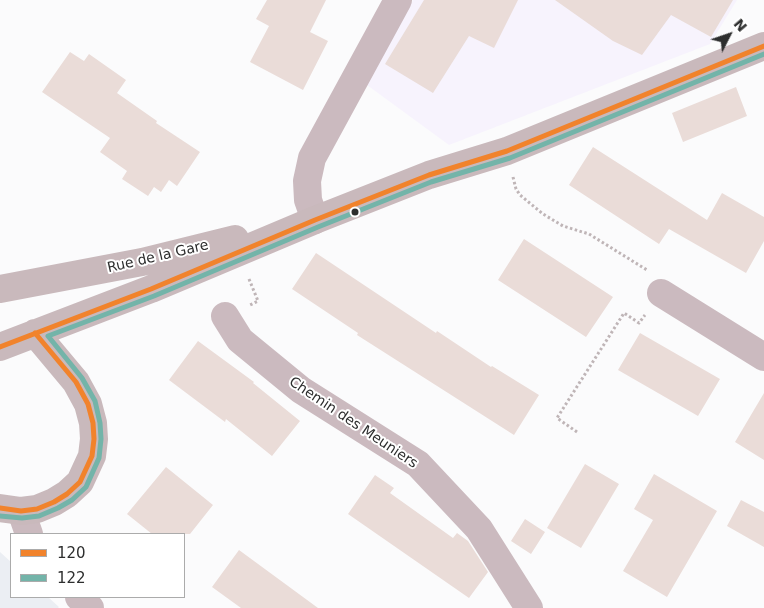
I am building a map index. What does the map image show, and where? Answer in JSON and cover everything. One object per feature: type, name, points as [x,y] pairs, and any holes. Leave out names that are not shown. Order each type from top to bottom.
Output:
[{"type":"main road","name":"Rue de la Gare","points":[[0,347],[151,289],[315,220],[429,175],[507,151],[764,46]]},
{"type":"main road","name":"Rue de la Gare","points":[[0,289],[142,262],[315,220]]},
{"type":"main road","points":[[17,518],[68,494],[80,482],[92,456],[94,439],[93,423],[83,393],[76,382],[34,333]]},
{"type":"street","points":[[315,220],[308,200],[307,181],[312,158],[398,0]]},
{"type":"street","points":[[661,293],[764,357]]},
{"type":"street","name":"Chemin des Meuniers","points":[[224,316],[240,340],[301,390],[418,464],[479,529],[528,608]]},
{"type":"street","points":[[80,598],[90,608]]},
{"type":"path","points":[[513,175],[516,189],[527,202],[543,214],[564,226],[589,234],[659,278],[661,293],[639,323],[624,313],[557,418],[577,432]]},
{"type":"path","points":[[249,279],[258,302]]},
{"type":"shaded area","points":[[413,0],[737,0],[710,44],[449,145],[367,85]]},
{"type":"shaded area","points":[[0,552],[10,561],[10,598],[49,598],[59,607],[58,608],[0,608]]},
{"type":"building","points":[[267,0],[326,0],[310,32],[328,41],[303,90],[250,62],[269,26],[256,19]]},
{"type":"building","points":[[424,0],[518,0],[494,48],[469,36],[433,93],[385,64]]},
{"type":"building","points":[[555,0],[733,0],[711,37],[671,15],[642,55],[613,41]]},
{"type":"building","points":[[70,52],[84,61],[89,54],[126,80],[117,93],[157,121],[156,123],[200,152],[177,186],[169,180],[161,192],[154,187],[148,196],[122,179],[127,171],[100,152],[110,138],[42,92]]},
{"type":"building","points":[[736,87],[747,116],[683,142],[672,113]]},
{"type":"building","points":[[593,147],[707,220],[722,193],[764,217],[764,241],[746,273],[669,229],[659,244],[569,185]]},
{"type":"building","points":[[524,239],[613,297],[586,337],[498,280]]},
{"type":"building","points":[[316,253],[436,333],[437,331],[491,367],[539,395],[514,435],[357,335],[358,333],[292,289]]},
{"type":"building","points":[[640,333],[720,379],[698,416],[618,370]]},
{"type":"building","points":[[198,341],[254,382],[300,421],[272,456],[226,419],[225,422],[169,380]]},
{"type":"building","points":[[764,393],[764,460],[735,442]]},
{"type":"building","points":[[585,464],[619,484],[581,548],[547,528]]},
{"type":"building","points":[[166,467],[213,505],[190,534],[151,533],[127,514]]},
{"type":"building","points":[[654,474],[717,511],[667,597],[623,571],[653,520],[634,509]]},
{"type":"building","points":[[375,475],[394,488],[390,493],[453,538],[457,533],[468,541],[488,572],[469,598],[348,514]]},
{"type":"building","points":[[741,500],[764,512],[764,547],[727,526]]},
{"type":"building","points":[[525,519],[545,532],[531,554],[511,541]]},
{"type":"building","points":[[239,550],[318,608],[241,608],[212,587]]},
{"type":"transit line","name":"120","points":[[0,347],[151,289],[315,220],[429,175],[507,151],[764,46]]},
{"type":"transit line","name":"122","points":[[0,516],[22,518],[39,516],[72,500],[86,487],[99,458],[100,423],[95,401],[82,378],[48,336],[154,296],[431,182],[510,158],[764,54]]},
{"type":"transit line","name":"120","points":[[0,508],[21,511],[37,509],[54,502],[67,494],[80,482],[92,456],[93,423],[88,404],[76,382],[35,333]]}]
